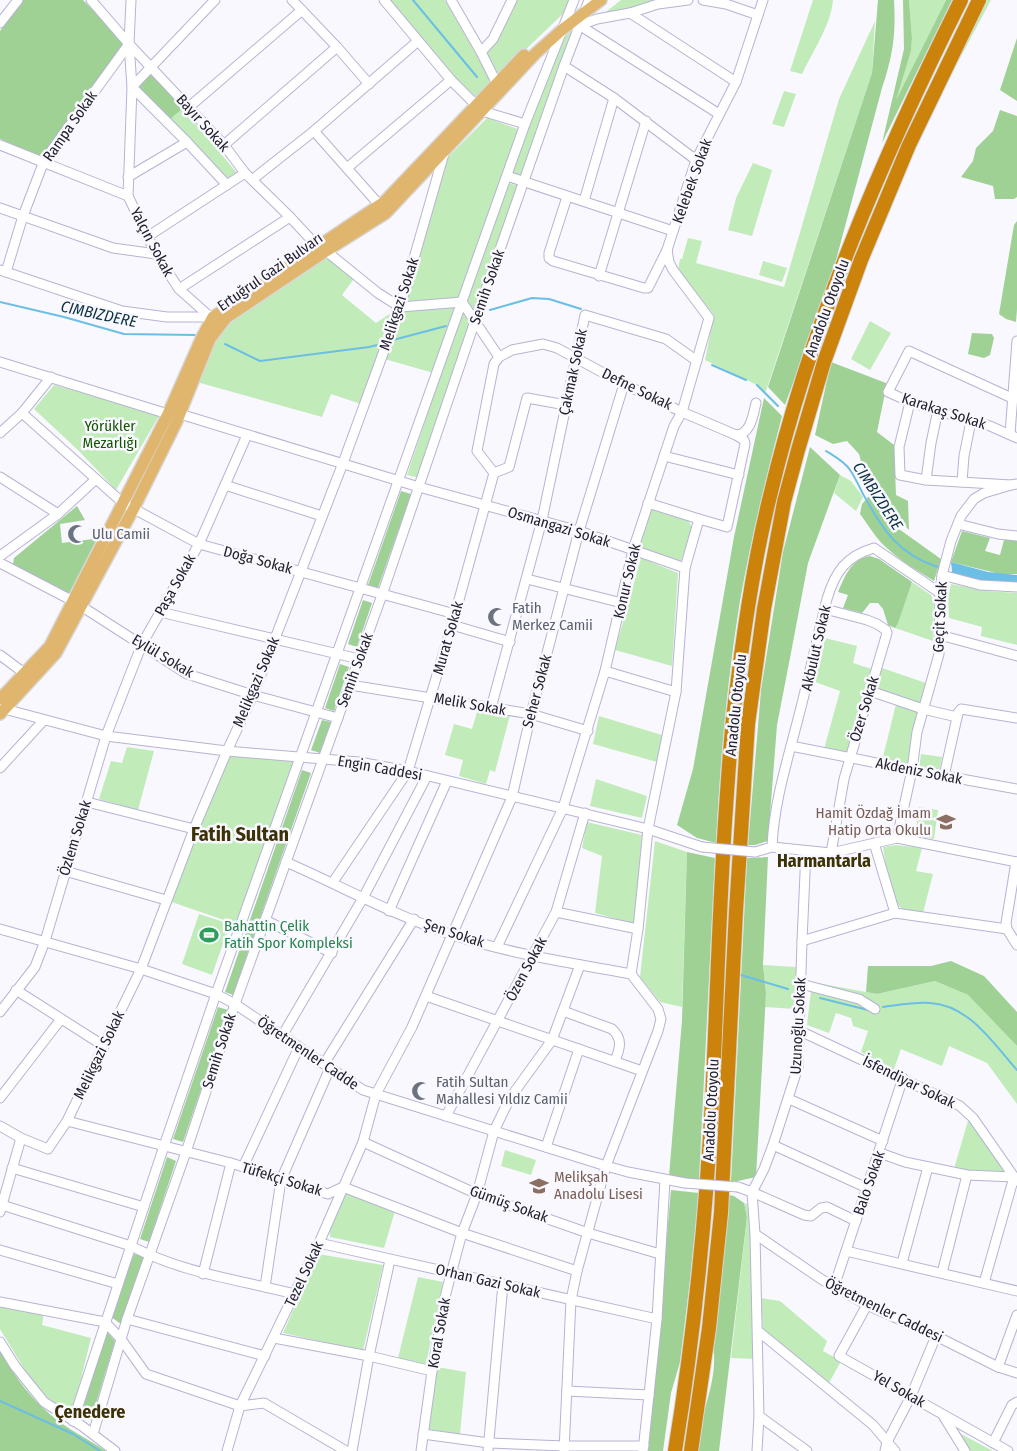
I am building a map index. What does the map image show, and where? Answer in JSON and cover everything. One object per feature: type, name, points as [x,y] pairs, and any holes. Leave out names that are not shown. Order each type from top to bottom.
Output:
[{"type":"highway","name":"Anadolu Otoyolu","points":[[675,1451],[686,1376],[705,1212],[712,1102],[719,910],[733,722],[759,545],[784,441],[829,302],[895,138],[961,0]]},
{"type":"highway","name":"Anadolu Otoyolu","points":[[691,1451],[709,1328],[721,1213],[736,911],[748,724],[764,609],[784,502],[824,362],[861,260],[909,145],[979,0]]},
{"type":"main road","name":"Ertuğrul Gazi Bulvarı","points":[[128,505],[202,337],[213,317],[382,209],[445,150],[496,82],[529,50],[574,21],[589,0]]},
{"type":"main road","name":"Ertuğrul Gazi Bulvarı","points":[[382,209],[384,202],[536,52],[601,0]]},
{"type":"main road","name":"Ertuğrul Gazi Bulvarı","points":[[0,699],[50,646],[77,603],[128,505],[180,414],[210,339],[226,318],[321,248]]},
{"type":"main road","name":"Ertuğrul Gazi Bulvarı","points":[[2,710],[56,653],[77,603]]},
{"type":"street","points":[[0,23],[18,0]]},
{"type":"street","name":"Bayır Sokak","points":[[91,0],[129,44],[224,145],[245,173],[321,248],[378,293],[400,307]]},
{"type":"street","points":[[129,44],[130,0]]},
{"type":"street","points":[[201,0],[213,2]]},
{"type":"street","points":[[292,0],[369,84]]},
{"type":"street","points":[[384,0],[451,80],[479,107],[525,124]]},
{"type":"street","points":[[451,0],[496,82]]},
{"type":"street","points":[[481,52],[493,39],[512,0]]},
{"type":"street","name":"Semih Sokak","points":[[93,1434],[127,1319],[186,1152],[235,1004],[382,595],[564,66],[574,21],[574,0]]},
{"type":"street","points":[[585,12],[589,0]]},
{"type":"street","points":[[574,21],[630,13],[658,4],[688,0]]},
{"type":"street","points":[[703,0],[726,4],[758,16]]},
{"type":"street","name":"Kelebek Sokak","points":[[599,276],[648,288],[667,250],[696,160],[736,82],[763,0]]},
{"type":"street","points":[[213,2],[132,88],[187,142],[227,185]]},
{"type":"street","points":[[189,107],[302,10]]},
{"type":"street","points":[[630,13],[736,82]]},
{"type":"street","points":[[574,21],[719,114]]},
{"type":"street","name":"Semih Sokak","points":[[73,1421],[216,994],[318,712],[525,124],[563,29]]},
{"type":"street","points":[[252,179],[314,131],[418,41]]},
{"type":"street","name":"Yalçın Sokak","points":[[129,44],[132,88],[128,196],[147,238],[179,289],[208,315],[213,317]]},
{"type":"street","name":"Rampa Sokak","points":[[3,271],[44,161],[129,44]]},
{"type":"street","points":[[224,145],[337,47]]},
{"type":"street","points":[[564,66],[614,98],[696,160]]},
{"type":"street","points":[[347,168],[451,80]]},
{"type":"street","points":[[584,201],[614,98]]},
{"type":"street","points":[[566,197],[549,258],[599,276],[646,121]]},
{"type":"street","points":[[314,131],[382,209]]},
{"type":"street","points":[[128,177],[187,142]]},
{"type":"street","points":[[0,145],[128,196]]},
{"type":"street","name":"Melikgazi Sokak","points":[[0,1126],[21,1138],[48,1149],[67,1121],[141,969],[194,830],[275,640],[343,463],[400,307],[445,150]]},
{"type":"street","points":[[147,238],[245,173]]},
{"type":"street","points":[[507,176],[673,231]]},
{"type":"street","points":[[0,208],[113,248],[156,254]]},
{"type":"street","points":[[179,289],[290,217]]},
{"type":"street","points":[[667,250],[669,262],[673,270],[709,318],[698,359]]},
{"type":"street","points":[[3,271],[122,310],[167,317],[213,317]]},
{"type":"street","points":[[400,307],[462,302],[499,357],[494,364],[477,451],[494,473],[509,467],[527,398],[566,405]]},
{"type":"street","name":"Çakmak Sokak","points":[[491,708],[542,520],[585,315],[666,339],[698,359]]},
{"type":"street","points":[[1014,436],[1017,341]]},
{"type":"street","name":"Defne Sokak","points":[[499,357],[512,350],[543,344],[557,348],[624,384],[736,435]]},
{"type":"street","name":"Karakaş Sokak","points":[[1014,399],[909,351],[888,392],[910,402],[971,420],[1014,436]]},
{"type":"street","name":"Konur Sokak","points":[[497,947],[562,808],[588,731],[605,671],[633,550],[674,426],[682,412],[698,359]]},
{"type":"street","points":[[0,362],[168,414]]},
{"type":"street","points":[[0,433],[22,413],[51,377]]},
{"type":"street","name":"Seher Sokak","points":[[453,935],[512,796],[531,714],[579,531],[624,384]]},
{"type":"street","points":[[910,402],[899,447],[900,475],[926,480],[1014,485]]},
{"type":"street","points":[[736,435],[742,435],[748,429],[756,403]]},
{"type":"street","points":[[926,480],[938,410]]},
{"type":"street","name":"Doğa Sokak","points":[[22,413],[128,505],[199,544],[455,614]]},
{"type":"street","name":"Osmangazi Sokak","points":[[180,414],[419,487],[579,531],[685,568]]},
{"type":"street","points":[[962,482],[964,456],[971,420]]},
{"type":"street","name":"Paşa Sokak","points":[[106,736],[142,644],[199,544],[247,435]]},
{"type":"street","points":[[648,503],[727,527],[745,444],[744,440],[736,435]]},
{"type":"street","points":[[664,456],[739,475]]},
{"type":"street","name":"Murat Sokak","points":[[333,882],[408,771],[452,625],[494,473]]},
{"type":"street","points":[[0,477],[58,514]]},
{"type":"street","points":[[0,556],[58,514],[96,479]]},
{"type":"street","points":[[225,485],[322,516]]},
{"type":"street","name":"Geçit Sokak","points":[[896,838],[912,770],[917,732],[937,664],[940,635],[940,593],[947,555],[958,524],[965,510],[974,499],[984,493],[1014,485]]},
{"type":"street","points":[[564,1449],[571,1300],[577,1271],[606,1166],[661,1019],[658,1008],[631,974],[638,929],[648,829],[676,692],[685,568],[699,519]]},
{"type":"street","points":[[958,524],[998,534],[1017,536]]},
{"type":"street","name":"Akbulut Sokak","points":[[772,847],[776,805],[825,609],[830,590],[842,568],[860,552],[874,548],[940,593]]},
{"type":"street","name":"Eylül Sokak","points":[[0,563],[77,603],[186,674],[253,695],[338,718]]},
{"type":"street","points":[[942,575],[980,585],[1017,587]]},
{"type":"street","points":[[527,579],[564,590],[622,603]]},
{"type":"street","name":"Özer Sokak","points":[[825,609],[867,620],[886,630],[886,636],[870,691],[849,757],[839,800],[831,853]]},
{"type":"street","points":[[160,612],[359,659]]},
{"type":"street","points":[[452,625],[510,642]]},
{"type":"street","points":[[940,635],[1017,656]]},
{"type":"street","points":[[0,655],[24,673]]},
{"type":"street","points":[[605,671],[676,692]]},
{"type":"street","name":"Melik Sokak","points":[[350,685],[531,714],[588,731]]},
{"type":"street","points":[[870,691],[923,709],[957,717]]},
{"type":"street","points":[[944,776],[959,711],[963,709],[1017,718]]},
{"type":"street","name":"Engin Caddesi","points":[[2,710],[106,736],[227,751],[359,762],[408,771],[648,829],[702,848],[755,852],[772,847]]},
{"type":"street","points":[[0,768],[44,720]]},
{"type":"street","name":"Özlem Sokak","points":[[0,1012],[36,967],[106,736]]},
{"type":"street","name":"Akdeniz Sokak","points":[[791,746],[1017,789]]},
{"type":"street","points":[[282,1036],[363,898],[427,776]]},
{"type":"street","points":[[390,911],[448,781]]},
{"type":"street","points":[[87,802],[194,830]]},
{"type":"street","name":"Özen Sokak","points":[[446,1116],[556,912],[585,813]]},
{"type":"street","points":[[772,847],[831,853],[896,838],[1017,862],[1006,918],[1007,929],[1017,945]]},
{"type":"street","points":[[874,843],[896,913]]},
{"type":"street","name":"Uzunoğlu Sokak","points":[[752,1192],[760,1179],[773,1145],[789,1100],[798,1067],[806,851]]},
{"type":"street","name":"Şen Sokak","points":[[286,862],[333,882],[390,911],[453,935],[533,956],[631,974]]},
{"type":"street","points":[[65,871],[166,900]]},
{"type":"street","points":[[556,912],[638,929]]},
{"type":"street","points":[[802,941],[896,913],[1007,929]]},
{"type":"street","points":[[265,1287],[281,1180],[327,1066],[414,919]]},
{"type":"street","points":[[265,920],[332,953]]},
{"type":"street","name":"Öğretmenler Cadde","points":[[0,929],[141,969],[216,994],[235,1004],[363,1090],[606,1166],[665,1180],[738,1187],[752,1192]]},
{"type":"street","name":"Tezel Sokak","points":[[227,1451],[240,1406],[266,1356],[319,1243],[363,1142],[376,1094],[412,1027],[453,935]]},
{"type":"street","name":"Koral Sokak","points":[[421,1451],[432,1371],[446,1293],[462,1233],[477,1194],[494,1131],[510,1098],[552,1040],[580,965]]},
{"type":"street","points":[[801,984],[859,999],[875,1009]]},
{"type":"street","points":[[16,990],[104,1046]]},
{"type":"street","points":[[426,996],[642,1071]]},
{"type":"street","points":[[563,1011],[612,1029],[618,1034],[620,1050],[616,1061]]},
{"type":"street","points":[[0,1098],[61,1019]]},
{"type":"street","name":"İsfendiyar Sokak","points":[[800,1031],[953,1101],[966,1111],[1016,1179]]},
{"type":"street","points":[[243,1167],[299,1047]]},
{"type":"street","points":[[546,1147],[579,1049]]},
{"type":"street","name":"Balo Sokak","points":[[834,1287],[904,1078]]},
{"type":"street","points":[[789,1100],[884,1141]]},
{"type":"street","name":"Tüfekçi Sokak","points":[[67,1121],[231,1163],[328,1194],[343,1187],[462,1233],[577,1271]]},
{"type":"street","points":[[21,1138],[1,1208],[131,1246],[150,1256],[203,1274],[295,1294]]},
{"type":"street","name":"Gümüş Sokak","points":[[363,1142],[477,1194],[588,1233],[660,1254]]},
{"type":"street","points":[[773,1145],[867,1188]]},
{"type":"street","points":[[880,1153],[928,1168],[967,1175],[1016,1179],[984,1283]]},
{"type":"street","points":[[203,1274],[231,1163]]},
{"type":"street","points":[[12,1168],[144,1207]]},
{"type":"street","points":[[902,1263],[928,1168]]},
{"type":"street","points":[[942,1273],[967,1175]]},
{"type":"street","points":[[423,1434],[488,1447],[643,1449],[656,1319],[665,1180]]},
{"type":"street","points":[[757,1451],[759,1416],[758,1331],[752,1192],[804,1215],[811,1216],[821,1208],[828,1207],[856,1221]]},
{"type":"street","name":"Öğretmenler Caddesi","points":[[755,1234],[834,1287],[998,1367],[1017,1373]]},
{"type":"street","name":"Orhan Gazi Sokak","points":[[319,1243],[656,1319]]},
{"type":"street","points":[[0,1250],[118,1284]]},
{"type":"street","points":[[846,1251],[1017,1291]]},
{"type":"street","points":[[352,1451],[369,1356],[390,1260]]},
{"type":"street","points":[[488,1447],[503,1284]]},
{"type":"street","points":[[0,1302],[105,1322],[121,1339],[146,1374],[240,1406],[264,1403],[346,1451]]},
{"type":"street","name":"Yel Sokak","points":[[868,1305],[839,1356],[1008,1451]]},
{"type":"street","points":[[998,1367],[1017,1315]]},
{"type":"street","points":[[127,1319],[266,1356]]},
{"type":"street","points":[[758,1331],[873,1425],[886,1446],[895,1451]]},
{"type":"street","points":[[886,1446],[911,1396],[936,1336]]},
{"type":"street","points":[[274,1338],[369,1356],[432,1371]]},
{"type":"street","points":[[0,1342],[15,1366],[44,1402],[115,1451]]},
{"type":"street","points":[[567,1391],[649,1395]]},
{"type":"street","points":[[993,1443],[1012,1406],[1017,1402]]},
{"type":"street","points":[[943,1415],[965,1451]]},
{"type":"street","points":[[759,1416],[805,1450]]},
{"type":"green space","points":[[23,0],[83,0],[125,43],[43,158],[0,139],[0,31]]},
{"type":"green space","points":[[388,0],[445,0],[492,82],[476,97],[441,63]]},
{"type":"green space","points":[[516,0],[573,0],[570,7],[499,75],[485,51]]},
{"type":"green space","points":[[621,0],[688,0],[597,19]]},
{"type":"green space","points":[[813,0],[833,0],[832,9],[821,38],[802,74],[790,71]]},
{"type":"green space","points":[[878,0],[894,0],[895,24],[889,65],[832,275],[785,405],[768,387],[872,73]]},
{"type":"green space","points":[[903,0],[909,0],[912,38],[911,51],[896,100],[946,0],[952,0],[882,143],[904,49]]},
{"type":"green space","points":[[909,0],[946,0],[894,104],[911,51],[912,38]]},
{"type":"green space","points":[[987,0],[991,0],[934,107]]},
{"type":"green space","points":[[875,21],[872,73],[765,394],[757,385],[705,360],[714,315],[678,270],[680,259],[682,259],[688,238],[702,241],[696,263],[784,287],[839,99]]},
{"type":"green space","points":[[576,28],[523,176],[512,173],[562,38]]},
{"type":"green space","points":[[1017,38],[1017,101],[1000,90]]},
{"type":"green space","points":[[153,73],[237,173],[229,179],[137,88]]},
{"type":"green space","points":[[153,73],[183,108],[169,120],[137,88]]},
{"type":"green space","points":[[784,91],[796,94],[784,127],[772,124]]},
{"type":"green space","points":[[1000,110],[1017,116],[1017,197],[1014,199],[995,199],[993,186],[961,177],[973,161],[976,148],[993,131]]},
{"type":"green space","points":[[487,118],[518,129],[459,298],[404,303],[446,159]]},
{"type":"green space","points":[[753,163],[772,170],[752,236],[728,230],[736,198]]},
{"type":"green space","points":[[508,183],[519,186],[475,314],[466,302]]},
{"type":"green space","points":[[1017,221],[1016,322],[1006,319],[999,314],[1014,225]]},
{"type":"green space","points":[[326,251],[356,276],[342,295],[376,323],[400,307],[462,302],[437,374],[381,358],[364,405],[331,394],[322,417],[193,381],[226,318]]},
{"type":"green space","points":[[763,261],[787,268],[782,282],[759,275]]},
{"type":"green space","points":[[463,309],[473,321],[419,478],[407,475]]},
{"type":"green space","points":[[870,321],[891,333],[870,370],[851,359]]},
{"type":"green space","points":[[972,333],[992,334],[994,338],[990,355],[984,358],[968,354]]},
{"type":"green space","points":[[831,362],[886,383],[877,432],[894,445],[896,495],[908,501],[909,530],[868,487],[859,454],[847,441],[833,444],[815,435]]},
{"type":"green space","name":"Yörükler Mezarlığı","points":[[54,385],[160,414],[116,490],[79,451],[34,409]]},
{"type":"green space","points":[[764,398],[782,416],[759,508],[740,601],[725,722],[716,843],[697,838],[677,825],[693,769],[734,537]]},
{"type":"green space","points":[[810,447],[840,475],[808,563],[777,725],[768,841],[748,845],[761,690],[783,552]]},
{"type":"green space","points":[[840,475],[851,481],[863,497],[856,511],[834,493]]},
{"type":"green space","points":[[401,491],[411,494],[378,588],[368,585]]},
{"type":"green space","points":[[869,496],[889,522],[941,559],[934,581],[899,558],[877,537],[860,514],[862,504]]},
{"type":"green space","points":[[77,506],[85,520],[60,524],[62,543],[93,539],[100,543],[74,592],[69,594],[13,564],[14,558]]},
{"type":"green space","points":[[649,507],[688,519],[692,528],[681,561],[639,547]]},
{"type":"green space","points":[[962,531],[990,538],[985,551],[1000,555],[1004,540],[1017,540],[1017,574],[1000,574],[951,562]]},
{"type":"green space","points":[[870,556],[879,559],[912,582],[895,628],[888,625],[883,609],[878,603],[870,603],[862,613],[843,608],[848,595],[838,592],[846,574],[853,564]]},
{"type":"green space","points":[[641,558],[678,573],[672,666],[615,650]]},
{"type":"green space","points":[[912,582],[931,595],[934,601],[933,641],[895,628]]},
{"type":"green space","points":[[951,584],[987,591],[1017,593],[1017,645],[981,636],[982,627],[949,618],[948,599]]},
{"type":"green space","points":[[363,600],[372,603],[357,647],[348,644]]},
{"type":"green space","points":[[825,638],[857,646],[853,663],[872,669],[847,755],[824,749],[840,691],[815,682]]},
{"type":"green space","points":[[340,664],[349,667],[334,711],[325,708]]},
{"type":"green space","points":[[882,668],[929,684],[921,706],[875,691]]},
{"type":"green space","points":[[896,704],[920,712],[910,768],[882,761]]},
{"type":"green space","points":[[478,709],[510,715],[495,772],[490,770],[486,784],[459,776],[463,760],[445,755],[454,724],[472,729]]},
{"type":"green space","points":[[599,716],[662,735],[657,762],[593,744]]},
{"type":"green space","points":[[322,720],[331,722],[320,753],[311,750]]},
{"type":"green space","points":[[127,747],[154,751],[138,810],[99,799],[111,761],[122,763]]},
{"type":"green space","points":[[227,751],[301,756],[241,926],[166,900]]},
{"type":"green space","points":[[921,754],[942,757],[939,772],[919,768]]},
{"type":"green space","points":[[302,770],[311,773],[233,995],[225,992]]},
{"type":"green space","points":[[596,779],[647,796],[642,818],[590,806]]},
{"type":"green space","points":[[919,807],[938,810],[934,839],[915,836]]},
{"type":"green space","points":[[587,822],[642,835],[635,924],[595,913],[602,856],[582,848]]},
{"type":"green space","points":[[655,841],[687,852],[682,1007],[660,1002],[640,977]]},
{"type":"green space","points":[[896,845],[922,848],[916,871],[933,874],[923,913],[902,909],[893,895],[883,847]]},
{"type":"green space","points":[[687,852],[715,858],[699,1180],[669,1176],[682,1020]]},
{"type":"green space","points":[[768,857],[763,965],[766,993],[756,1177],[731,1181],[747,858]]},
{"type":"green space","name":"Bahattin Çelik Fatih Spor Kompleksi","points":[[199,914],[230,924],[212,975],[182,964]]},
{"type":"green space","points":[[951,961],[984,976],[1017,1012],[1017,1046],[968,995],[935,981],[877,994],[866,992],[868,966],[931,966]]},
{"type":"green space","points":[[763,965],[796,967],[795,1009],[765,1007],[766,993]]},
{"type":"green space","points":[[935,981],[968,995],[1017,1046],[1017,1104],[987,1063],[949,1046],[942,1066],[901,1049],[894,1069],[861,1052],[868,1031],[853,1026],[851,1018],[836,1013],[829,1033],[807,1025],[812,982],[877,994]]},
{"type":"green space","points":[[218,1007],[228,1010],[183,1142],[173,1139]]},
{"type":"green space","points":[[970,1114],[1014,1177],[953,1172]]},
{"type":"green space","points":[[505,1150],[536,1160],[531,1175],[501,1166]]},
{"type":"green space","points":[[167,1157],[176,1161],[149,1242],[140,1239]]},
{"type":"green space","points":[[671,1190],[699,1193],[680,1362],[671,1393],[663,1451],[648,1451]]},
{"type":"green space","points":[[346,1191],[395,1211],[384,1248],[330,1237],[330,1230]]},
{"type":"green space","points":[[729,1195],[744,1203],[747,1217],[719,1451],[698,1451],[701,1425],[714,1369],[712,1340]]},
{"type":"green space","points":[[744,1203],[747,1204],[750,1219],[756,1359],[731,1358],[747,1217]]},
{"type":"green space","points":[[134,1254],[144,1257],[121,1324],[111,1317]]},
{"type":"green space","points":[[318,1254],[383,1265],[363,1351],[283,1333]]},
{"type":"green space","points":[[418,1277],[443,1282],[426,1364],[398,1358]]},
{"type":"green space","points":[[761,1298],[780,1301],[827,1341],[823,1351],[841,1361],[829,1383],[763,1329]]},
{"type":"green space","points":[[0,1302],[44,1312],[42,1325],[91,1338],[72,1415],[47,1397],[26,1372],[0,1329]]},
{"type":"green space","points":[[106,1331],[115,1341],[91,1420],[80,1417]]},
{"type":"green space","points":[[0,1351],[23,1386],[43,1408],[64,1425],[106,1451],[0,1451]]},
{"type":"green space","points":[[437,1367],[466,1372],[460,1434],[427,1429]]},
{"type":"green space","points":[[959,1433],[993,1451],[971,1451]]},
{"type":"water","points":[[951,562],[988,572],[1017,575],[1017,587],[949,577],[952,571]]},
{"type":"waterway","points":[[413,0],[477,77]]},
{"type":"waterway","name":"CIMBIZDERE","points":[[490,310],[532,298],[549,299],[581,309]]},
{"type":"waterway","name":"CIMBIZDERE","points":[[0,302],[124,334],[195,335]]},
{"type":"waterway","name":"CIMBIZDERE","points":[[393,340],[446,326]]},
{"type":"waterway","name":"CIMBIZDERE","points":[[225,344],[260,361],[381,344]]},
{"type":"waterway","name":"CIMBIZDERE","points":[[712,365],[746,380]]},
{"type":"waterway","name":"CIMBIZDERE","points":[[757,385],[778,406]]},
{"type":"waterway","name":"CIMBIZDERE","points":[[826,451],[848,467],[877,518],[893,539],[912,555],[938,567]]},
{"type":"waterway","points":[[741,975],[788,989]]},
{"type":"waterway","points":[[820,998],[868,1010]]},
{"type":"waterway","points":[[883,1007],[912,1003],[930,1003],[944,1005],[957,1011],[979,1027],[1017,1070]]},
{"type":"waterway","name":"Çenedere","points":[[0,1401],[73,1434],[100,1451]]},
{"type":"place","name":"Ulu Camii","points":[[77,534]]},
{"type":"place","name":"Fatih Merkez Camii","points":[[497,617]]},
{"type":"place","name":"Hamit Özdağ İmam Hatip Orta Okulu","points":[[946,822]]},
{"type":"place","name":"Bahattin Çelik Fatih Spor Kompleksi","points":[[209,935]]},
{"type":"place","name":"Fatih Sultan Mahallesi Yıldız Camii","points":[[421,1091]]},
{"type":"place","name":"Melikşah Anadolu Lisesi","points":[[539,1186]]},
{"type":"district","name":"Fatih Sultan","points":[[240,834]]},
{"type":"district","name":"Harmantarla","points":[[824,861]]},
{"type":"district","name":"Çenedere","points":[[90,1412]]}]
